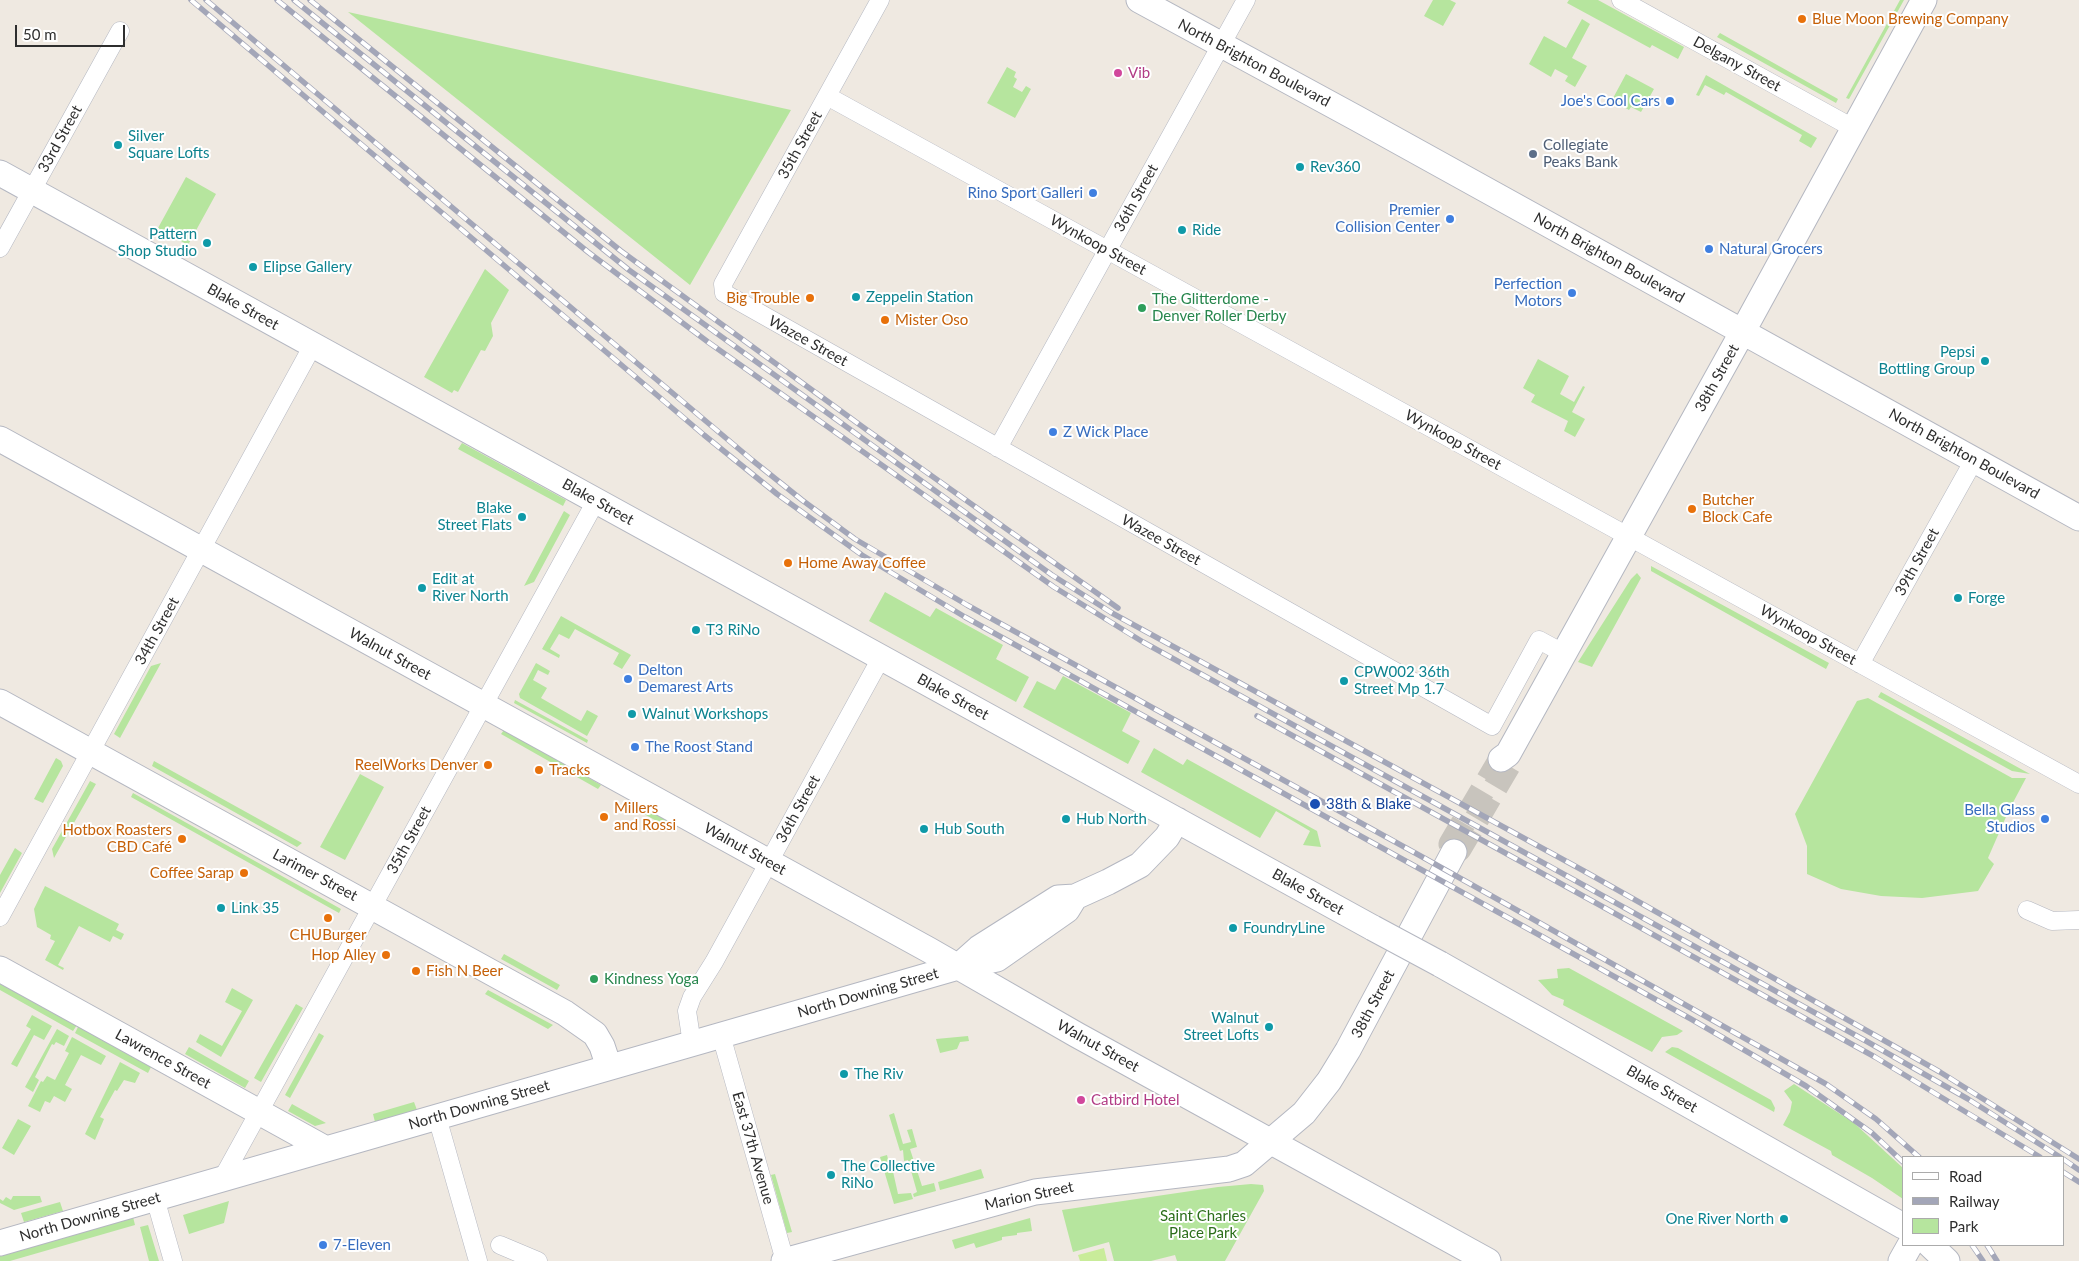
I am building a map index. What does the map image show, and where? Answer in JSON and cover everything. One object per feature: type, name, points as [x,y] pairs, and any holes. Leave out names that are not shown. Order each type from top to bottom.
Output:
[{"type":"street","name":"35th Street","points":[[722,290],[723,284],[880,0]]},
{"type":"street","name":"North Brighton Boulevard","points":[[1139,0],[1743,331],[2079,518]]},
{"type":"street","name":"36th Street","points":[[998,448],[1246,0]]},
{"type":"street","name":"Delgany Street","points":[[1620,0],[1853,128]]},
{"type":"street","name":"38th Street","points":[[1506,759],[1924,0]]},
{"type":"street","name":"33rd Street","points":[[0,248],[120,31]]},
{"type":"street","name":"Wynkoop Street","points":[[827,96],[2079,784]]},
{"type":"street","name":"Blake Street","points":[[0,173],[1440,964],[1902,1225]]},
{"type":"street","name":"Wazee Street","points":[[722,290],[726,296],[1492,726],[1540,640],[1564,653]]},
{"type":"street","name":"34th Street","points":[[0,916],[313,345]]},
{"type":"street","name":"Walnut Street","points":[[0,439],[769,862],[1488,1261]]},
{"type":"street","name":"39th Street","points":[[1860,664],[1974,460]]},
{"type":"street","name":"35th Street","points":[[222,1179],[596,501]]},
{"type":"street","name":"36th Street","points":[[692,1044],[687,1011],[692,997],[769,862],[881,658]]},
{"type":"street","name":"Larimer Street","points":[[0,702],[584,1024],[599,1040],[609,1068]]},
{"type":"street","name":"North Downing Street","points":[[0,1243],[958,967],[980,948],[1058,898],[1075,897],[1140,865],[1167,837],[1177,820]]},
{"type":"street","name":"38th Street","points":[[1273,1142],[1304,1113],[1329,1081],[1348,1050],[1454,852]]},
{"type":"street","points":[[2027,910],[2052,921],[2079,920]]},
{"type":"street","name":"Lawrence Street","points":[[0,968],[326,1149]]},
{"type":"street","name":"East 37th Avenue","points":[[721,1035],[785,1261]]},
{"type":"street","points":[[437,1117],[478,1261]]},
{"type":"street","name":"Marion Street","points":[[785,1261],[1035,1192],[1238,1167],[1249,1161],[1273,1142]]},
{"type":"street","points":[[155,1198],[173,1261]]},
{"type":"street","points":[[0,1228],[28,1235]]},
{"type":"street","points":[[500,1245],[538,1261]]},
{"type":"street","points":[[1901,1261],[1909,1246]]},
{"type":"street","points":[[1931,1246],[1947,1261]]},
{"type":"green space","points":[[1433,0],[1450,0],[1456,3],[1443,26],[1424,16]]},
{"type":"green space","points":[[1569,0],[1598,0],[1684,47],[1678,59],[1652,45],[1650,48],[1567,3]]},
{"type":"green space","points":[[1900,0],[1904,0],[1849,99],[1846,98]]},
{"type":"green space","points":[[348,12],[791,110],[690,285]]},
{"type":"green space","points":[[1582,19],[1590,24],[1572,58],[1587,66],[1575,87],[1565,81],[1568,76],[1555,69],[1551,77],[1529,64],[1544,36],[1566,48]]},
{"type":"green space","points":[[1720,33],[1838,99],[1836,103],[1717,37]]},
{"type":"green space","points":[[1007,67],[1016,72],[1014,77],[1017,79],[1013,87],[1022,92],[1026,86],[1031,89],[1015,118],[987,103]]},
{"type":"green space","points":[[1626,74],[1654,89],[1641,112],[1631,107],[1629,110],[1612,100]]},
{"type":"green space","points":[[1706,75],[1817,138],[1811,148],[1799,141],[1802,135],[1726,92],[1724,95],[1705,85],[1699,96],[1696,95]]},
{"type":"green space","points":[[186,177],[216,194],[188,245],[158,228]]},
{"type":"green space","points":[[485,269],[509,290],[491,323],[493,336],[485,351],[481,350],[458,392],[454,390],[452,393],[424,377]]},
{"type":"green space","points":[[1538,359],[1569,376],[1560,394],[1574,402],[1583,386],[1585,387],[1572,412],[1585,419],[1575,437],[1564,431],[1568,421],[1531,402],[1535,395],[1523,388]]},
{"type":"green space","points":[[462,443],[566,500],[563,506],[458,449]]},
{"type":"green space","points":[[564,511],[570,515],[534,582],[524,586]]},
{"type":"green space","points":[[1651,566],[1829,663],[1826,669],[1651,571]]},
{"type":"green space","points":[[1637,573],[1641,578],[1592,667],[1578,662],[1631,579]]},
{"type":"green space","points":[[885,592],[930,617],[936,608],[1003,645],[996,659],[1029,677],[1016,702],[869,621]]},
{"type":"green space","points":[[561,616],[631,655],[622,669],[613,664],[619,653],[575,629],[569,639],[559,634],[550,649],[560,655],[559,658],[542,649]]},
{"type":"green space","points":[[161,663],[120,738],[114,734],[151,666]]},
{"type":"green space","points":[[536,663],[550,671],[548,675],[538,670],[533,680],[547,688],[541,698],[581,721],[587,710],[598,716],[587,736],[520,698],[519,694]]},
{"type":"green space","points":[[1063,676],[1131,713],[1122,731],[1140,741],[1128,764],[1023,707],[1037,681],[1055,690]]},
{"type":"green space","points":[[1881,692],[2030,774],[2012,771],[1878,697]]},
{"type":"green space","points":[[1868,698],[2012,778],[2026,778],[2009,810],[1988,858],[1994,864],[1978,891],[1922,898],[1881,896],[1841,889],[1807,874],[1807,846],[1795,814],[1857,701]]},
{"type":"green space","points":[[515,700],[588,740],[587,743],[514,703]]},
{"type":"green space","points":[[504,730],[601,785],[598,789],[501,734]]},
{"type":"green space","points":[[1154,748],[1183,765],[1187,759],[1317,831],[1321,847],[1303,845],[1310,831],[1276,811],[1260,838],[1141,772]]},
{"type":"green space","points":[[56,758],[61,761],[63,766],[43,803],[34,799]]},
{"type":"green space","points":[[154,761],[302,843],[297,847],[152,766]]},
{"type":"green space","points":[[360,774],[384,787],[345,860],[320,847]]},
{"type":"green space","points":[[90,781],[96,784],[54,858],[52,849]]},
{"type":"green space","points":[[133,793],[341,909],[339,913],[131,797]]},
{"type":"green space","points":[[633,802],[672,822],[675,831],[631,807]]},
{"type":"green space","points":[[15,848],[22,853],[0,893],[0,875]]},
{"type":"green space","points":[[45,886],[119,924],[116,930],[124,934],[121,940],[113,936],[110,942],[79,926],[58,965],[64,968],[63,970],[45,960],[55,941],[50,939],[51,935],[37,927],[34,909]]},
{"type":"green space","points":[[504,954],[560,985],[557,990],[501,959]]},
{"type":"green space","points":[[1569,968],[1683,1031],[1677,1035],[1662,1037],[1652,1052],[1563,1005],[1564,1000],[1552,995],[1538,980],[1558,978],[1557,969]]},
{"type":"green space","points":[[0,981],[77,1025],[73,1031],[0,990]]},
{"type":"green space","points":[[232,988],[253,1000],[221,1057],[196,1042],[200,1034],[222,1046],[242,1011],[225,1002]]},
{"type":"green space","points":[[488,990],[553,1025],[548,1029],[485,994]]},
{"type":"green space","points":[[296,1004],[303,1008],[261,1082],[254,1078]]},
{"type":"green space","points":[[32,1015],[52,1026],[44,1040],[34,1035],[17,1067],[11,1064],[31,1029],[26,1026]]},
{"type":"green space","points":[[79,1025],[152,1065],[148,1073],[75,1033]]},
{"type":"green space","points":[[57,1029],[69,1036],[64,1046],[56,1042],[54,1045],[52,1044],[35,1077],[39,1080],[33,1092],[25,1087]]},
{"type":"green space","points":[[319,1033],[324,1036],[290,1098],[285,1095]]},
{"type":"green space","points":[[968,1036],[969,1041],[960,1042],[957,1049],[940,1053],[936,1039]]},
{"type":"green space","points":[[72,1037],[106,1056],[101,1065],[81,1055],[65,1085],[72,1089],[65,1102],[54,1096],[50,1103],[45,1101],[40,1112],[28,1106],[41,1081],[43,1082],[47,1076],[55,1080],[69,1053],[65,1051]]},
{"type":"green space","points":[[189,1047],[249,1081],[245,1088],[185,1054]]},
{"type":"green space","points":[[1672,1047],[1678,1048],[1771,1100],[1775,1108],[1774,1112],[1665,1052]]},
{"type":"green space","points":[[120,1062],[140,1073],[135,1083],[124,1080],[117,1091],[115,1090],[100,1117],[104,1119],[95,1140],[85,1134]]},
{"type":"green space","points":[[1794,1084],[1854,1123],[1902,1167],[1902,1198],[1832,1155],[1831,1151],[1783,1125],[1790,1112],[1792,1102],[1784,1091]]},
{"type":"green space","points":[[414,1102],[417,1110],[375,1122],[373,1114]]},
{"type":"green space","points":[[292,1104],[326,1123],[315,1126],[288,1111]]},
{"type":"green space","points":[[894,1113],[903,1144],[911,1142],[907,1130],[912,1129],[917,1147],[910,1149],[922,1186],[934,1183],[936,1191],[914,1197],[913,1194],[917,1192],[908,1160],[904,1161],[903,1150],[900,1151],[889,1115]]},
{"type":"green space","points":[[18,1119],[31,1126],[14,1155],[2,1148]]},
{"type":"green space","points":[[887,1155],[888,1159],[890,1158],[898,1194],[911,1193],[913,1199],[894,1204],[880,1157]]},
{"type":"green space","points":[[981,1169],[984,1178],[940,1190],[938,1182]]},
{"type":"green space","points":[[775,1174],[792,1232],[787,1233],[771,1175]]},
{"type":"green space","name":"Saint Charles Place Park","points":[[1251,1184],[1263,1185],[1264,1191],[1225,1261],[1177,1261],[1175,1255],[1151,1261],[1114,1261],[1109,1242],[1073,1252],[1062,1210],[1218,1187]]},
{"type":"green space","points":[[13,1196],[40,1196],[42,1202],[14,1210],[0,1203],[0,1199],[3,1201],[6,1197],[11,1200]]},
{"type":"green space","points":[[229,1201],[224,1223],[189,1234],[183,1215]]},
{"type":"green space","points":[[60,1202],[63,1211],[24,1222],[21,1213]]},
{"type":"green space","points":[[133,1217],[135,1225],[10,1261],[0,1261],[0,1255]]},
{"type":"green space","points":[[1030,1218],[1032,1231],[1002,1237],[1002,1240],[976,1248],[974,1243],[955,1249],[952,1240]]},
{"type":"green space","points":[[148,1225],[159,1261],[149,1261],[140,1227]]},
{"type":"green space","points":[[1104,1248],[1107,1261],[1080,1261],[1078,1255]]},
{"type":"tunnel","points":[[1501,759],[1451,844],[1454,852],[1459,849],[1509,764]]},
{"type":"railway","points":[[191,0],[704,435],[777,494],[862,555],[965,617],[1691,1019],[1806,1086],[1872,1133],[1902,1161]]},
{"type":"railway","points":[[206,0],[752,460],[855,539],[967,605],[1426,859],[1826,1084],[1876,1119],[1918,1156]]},
{"type":"railway","points":[[277,0],[588,252],[708,342],[1054,587],[1143,642],[1866,1041],[1968,1099],[2058,1156]]},
{"type":"railway","points":[[294,0],[629,270],[1052,575],[1112,613],[1584,871],[1940,1072],[2079,1159]]},
{"type":"railway","points":[[310,0],[621,251],[867,430],[1118,608]]},
{"type":"railway","points":[[1257,716],[1875,1057],[2038,1156]]},
{"type":"railway","points":[[2064,1160],[2079,1170]]},
{"type":"railway","points":[[2064,1173],[2079,1182]]},
{"type":"railway","points":[[1973,1246],[1983,1261]]},
{"type":"railway","points":[[1988,1246],[1997,1261]]},
{"type":"place","name":"Blue Moon Brewing Company","points":[[1802,19]]},
{"type":"place","name":"Vib","points":[[1118,73]]},
{"type":"place","name":"Joe's Cool Cars","points":[[1670,101]]},
{"type":"place","name":"Silver Square Lofts","points":[[118,145]]},
{"type":"place","name":"Collegiate Peaks Bank","points":[[1533,154]]},
{"type":"place","name":"Rev360","points":[[1300,167]]},
{"type":"place","name":"Rino Sport Galleri","points":[[1093,193]]},
{"type":"place","name":"Premier Collision Center","points":[[1450,219]]},
{"type":"place","name":"Ride","points":[[1182,230]]},
{"type":"place","name":"Pattern Shop Studio","points":[[207,243]]},
{"type":"place","name":"Natural Grocers","points":[[1709,249]]},
{"type":"place","name":"Elipse Gallery","points":[[253,267]]},
{"type":"place","name":"Perfection Motors","points":[[1572,293]]},
{"type":"place","name":"Zeppelin Station","points":[[856,297]]},
{"type":"place","name":"Big Trouble","points":[[810,298]]},
{"type":"place","name":"The Glitterdome - Denver Roller Derby","points":[[1142,308]]},
{"type":"place","name":"Mister Oso","points":[[885,320]]},
{"type":"place","name":"Pepsi Bottling Group","points":[[1985,361]]},
{"type":"place","name":"Z Wick Place","points":[[1053,432]]},
{"type":"place","name":"Butcher Block Cafe","points":[[1692,509]]},
{"type":"place","name":"Blake Street Flats","points":[[522,517]]},
{"type":"place","name":"Home Away Coffee","points":[[788,563]]},
{"type":"place","name":"Edit at River North","points":[[422,588]]},
{"type":"place","name":"Forge","points":[[1958,598]]},
{"type":"place","name":"T3 RiNo","points":[[696,630]]},
{"type":"place","name":"Delton Demarest Arts","points":[[628,679]]},
{"type":"place","name":"CPW002 36th Street Mp 1.7","points":[[1344,681]]},
{"type":"place","name":"Walnut Workshops","points":[[632,714]]},
{"type":"place","name":"The Roost Stand","points":[[635,747]]},
{"type":"place","name":"ReelWorks Denver","points":[[488,765]]},
{"type":"place","name":"Tracks","points":[[539,770]]},
{"type":"place","name":"38th & Blake","points":[[1315,804]]},
{"type":"place","name":"Millers and Rossi","points":[[604,817]]},
{"type":"place","name":"Hub North","points":[[1066,819]]},
{"type":"place","name":"Bella Glass Studios","points":[[2045,819]]},
{"type":"place","name":"Hub South","points":[[924,829]]},
{"type":"place","name":"Hotbox Roasters CBD Café","points":[[182,839]]},
{"type":"place","name":"Coffee Sarap","points":[[244,873]]},
{"type":"place","name":"Link 35","points":[[221,908]]},
{"type":"place","name":"CHUBurger","points":[[328,918]]},
{"type":"place","name":"FoundryLine","points":[[1233,928]]},
{"type":"place","name":"Hop Alley","points":[[386,955]]},
{"type":"place","name":"Fish N Beer","points":[[416,971]]},
{"type":"place","name":"Kindness Yoga","points":[[594,979]]},
{"type":"place","name":"Walnut Street Lofts","points":[[1269,1027]]},
{"type":"place","name":"The Riv","points":[[844,1074]]},
{"type":"place","name":"Catbird Hotel","points":[[1081,1100]]},
{"type":"place","name":"The Collective RiNo","points":[[831,1175]]},
{"type":"place","name":"One River North","points":[[1784,1219]]},
{"type":"place","name":"7-Eleven","points":[[323,1245]]}]
